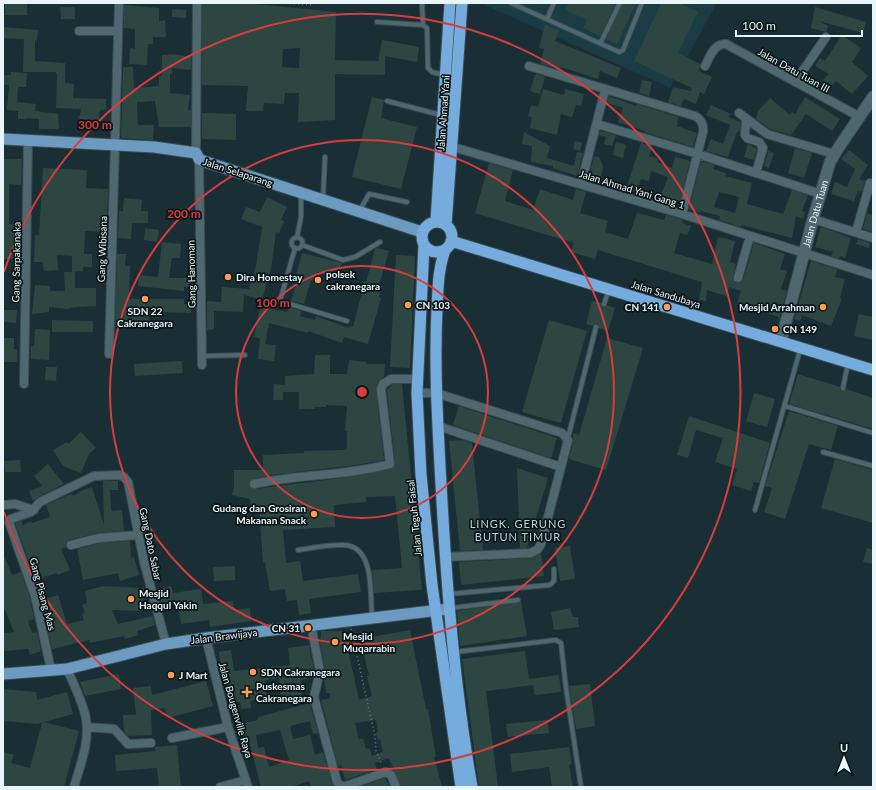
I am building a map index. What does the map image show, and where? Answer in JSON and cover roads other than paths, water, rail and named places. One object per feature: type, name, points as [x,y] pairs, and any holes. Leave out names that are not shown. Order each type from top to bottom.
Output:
[{"type":"highway","points":[[450,3],[443,116],[441,223],[452,234],[439,273],[436,393],[448,609],[460,720],[472,787]]},
{"type":"highway","name":"Jalan Ahmad Yani","points":[[441,223],[453,147],[462,3]]},
{"type":"highway","points":[[441,223],[428,224],[422,232],[424,245],[435,252],[448,246]]},
{"type":"highway","name":"Jalan Teguh Faisal","points":[[424,245],[417,393],[421,476],[442,664],[461,787]]},
{"type":"highway","name":"Jalan Sandubaya","points":[[448,246],[609,290],[873,370]]},
{"type":"highway","points":[[421,476],[440,476]]},
{"type":"main road","name":"Jalan Selaparang","points":[[3,139],[168,148],[198,156],[422,232]]},
{"type":"main road","name":"Jalan Brawijaya","points":[[3,674],[67,669],[166,644],[206,638],[448,609]]},
{"type":"street","name":"Gang Wibisana","points":[[109,354],[119,3]]},
{"type":"street","name":"Gang Hanoman","points":[[197,3],[202,365]]},
{"type":"street","points":[[78,31],[118,31]]},
{"type":"street","points":[[795,82],[826,37]]},
{"type":"street","name":"Jalan Datu Tuan III","points":[[705,66],[716,46],[724,44],[860,117]]},
{"type":"street","points":[[529,66],[695,116],[700,120],[703,125],[698,154],[682,214]]},
{"type":"street","points":[[581,184],[605,90]]},
{"type":"street","name":"Jalan Datu Tuan","points":[[781,341],[820,194],[834,154],[873,98]]},
{"type":"street","points":[[739,113],[746,120],[767,134],[834,154]]},
{"type":"street","points":[[746,120],[745,135],[747,138],[759,142],[763,148],[756,173]]},
{"type":"street","points":[[597,124],[698,154],[820,194]]},
{"type":"street","name":"Gang Sarpakanaka","points":[[24,384],[28,141]]},
{"type":"street","name":"Jalan Ahmad Yani Gang 1","points":[[453,147],[682,214],[873,275]]},
{"type":"street","points":[[856,232],[870,183]]},
{"type":"street","points":[[813,219],[873,238]]},
{"type":"street","points":[[738,278],[750,236]]},
{"type":"street","points":[[254,484],[388,465],[390,463],[381,389],[383,384],[391,380],[418,379]]},
{"type":"street","points":[[417,393],[436,393],[562,433],[568,438],[568,444],[541,544],[536,551],[531,553],[445,558]]},
{"type":"street","points":[[438,426],[561,467]]},
{"type":"street","name":"Gang Dato Sabar","points":[[34,510],[40,502],[94,476],[120,475],[124,477],[128,482],[138,534],[166,644]]},
{"type":"street","points":[[3,505],[15,504],[34,510]]},
{"type":"street","name":"Gang Pisang Mas","points":[[34,510],[10,520],[9,525],[24,560],[35,596],[51,670]]},
{"type":"street","points":[[71,545],[99,538],[138,534]]},
{"type":"street","points":[[311,625],[320,671],[314,697],[337,781],[341,786],[384,772],[390,775],[396,787]]},
{"type":"street","name":"Jalan Bougenville Raya","points":[[206,638],[228,727],[247,784]]},
{"type":"street","points":[[67,669],[85,714],[87,727],[86,740],[74,787]]},
{"type":"street","points":[[87,727],[114,729],[128,744],[151,743]]},
{"type":"street","points":[[172,738],[228,727]]},
{"type":"street","points":[[220,787],[247,784]]},
{"type":"lane","points":[[422,3],[423,25]]},
{"type":"lane","points":[[511,3],[601,42],[617,51],[623,50],[642,3]]},
{"type":"lane","points":[[547,18],[554,3]]},
{"type":"lane","points":[[601,42],[620,3]]},
{"type":"lane","points":[[377,22],[423,25],[427,28],[428,68],[432,72],[445,75]]},
{"type":"lane","points":[[387,101],[443,116]]},
{"type":"lane","points":[[324,199],[325,157]]},
{"type":"lane","points":[[301,192],[301,211],[297,237],[292,241],[295,248],[280,300],[347,321]]},
{"type":"lane","points":[[359,210],[369,194],[407,202]]},
{"type":"lane","points":[[297,237],[302,240],[302,245]]},
{"type":"lane","points":[[302,245],[343,260],[355,257],[380,242]]},
{"type":"lane","points":[[295,248],[299,248],[302,245]]},
{"type":"lane","points":[[604,304],[609,290]]},
{"type":"lane","points":[[568,438],[596,327]]},
{"type":"lane","points":[[755,510],[786,406],[801,347]]},
{"type":"lane","points":[[202,356],[245,355]]},
{"type":"lane","points":[[843,388],[848,362]]},
{"type":"lane","points":[[786,406],[834,420],[873,434]]},
{"type":"lane","points":[[823,452],[873,466]]},
{"type":"lane","points":[[298,550],[344,545],[359,551],[368,565],[372,618]]},
{"type":"lane","points":[[447,594],[550,585],[554,581],[554,569]]},
{"type":"lane","points":[[448,609],[518,600]]},
{"type":"lane","points":[[452,652],[556,640],[562,643],[567,695],[581,787]]},
{"type":"place","name":"Dira Homestay","points":[[228,277]]},
{"type":"place","name":"polsek cakranegara","points":[[318,280]]},
{"type":"place","name":"SDN 22 Cakranegara","points":[[145,299]]},
{"type":"place","name":"CN 103","points":[[408,305]]},
{"type":"place","name":"CN 141","points":[[667,307]]},
{"type":"place","name":"Mesjid Arrahman","points":[[823,307]]},
{"type":"place","name":"CN 149","points":[[775,329]]},
{"type":"place","name":"Gudang dan Grosiran Makanan Snack","points":[[314,514]]},
{"type":"place","name":"Mesjid Haqqul Yakin","points":[[131,599]]},
{"type":"place","name":"CN 31","points":[[308,628]]},
{"type":"place","name":"Mesjid Muqarrabin","points":[[335,642]]},
{"type":"place","name":"SDN Cakranegara","points":[[253,672]]},
{"type":"place","name":"J Mart","points":[[171,675]]},
{"type":"place","name":"Puskesmas Cakranegara","points":[[247,692]]},
{"type":"district","name":"LINGK. GERUNG BUTUN TIMUR","points":[[518,529]]}]
